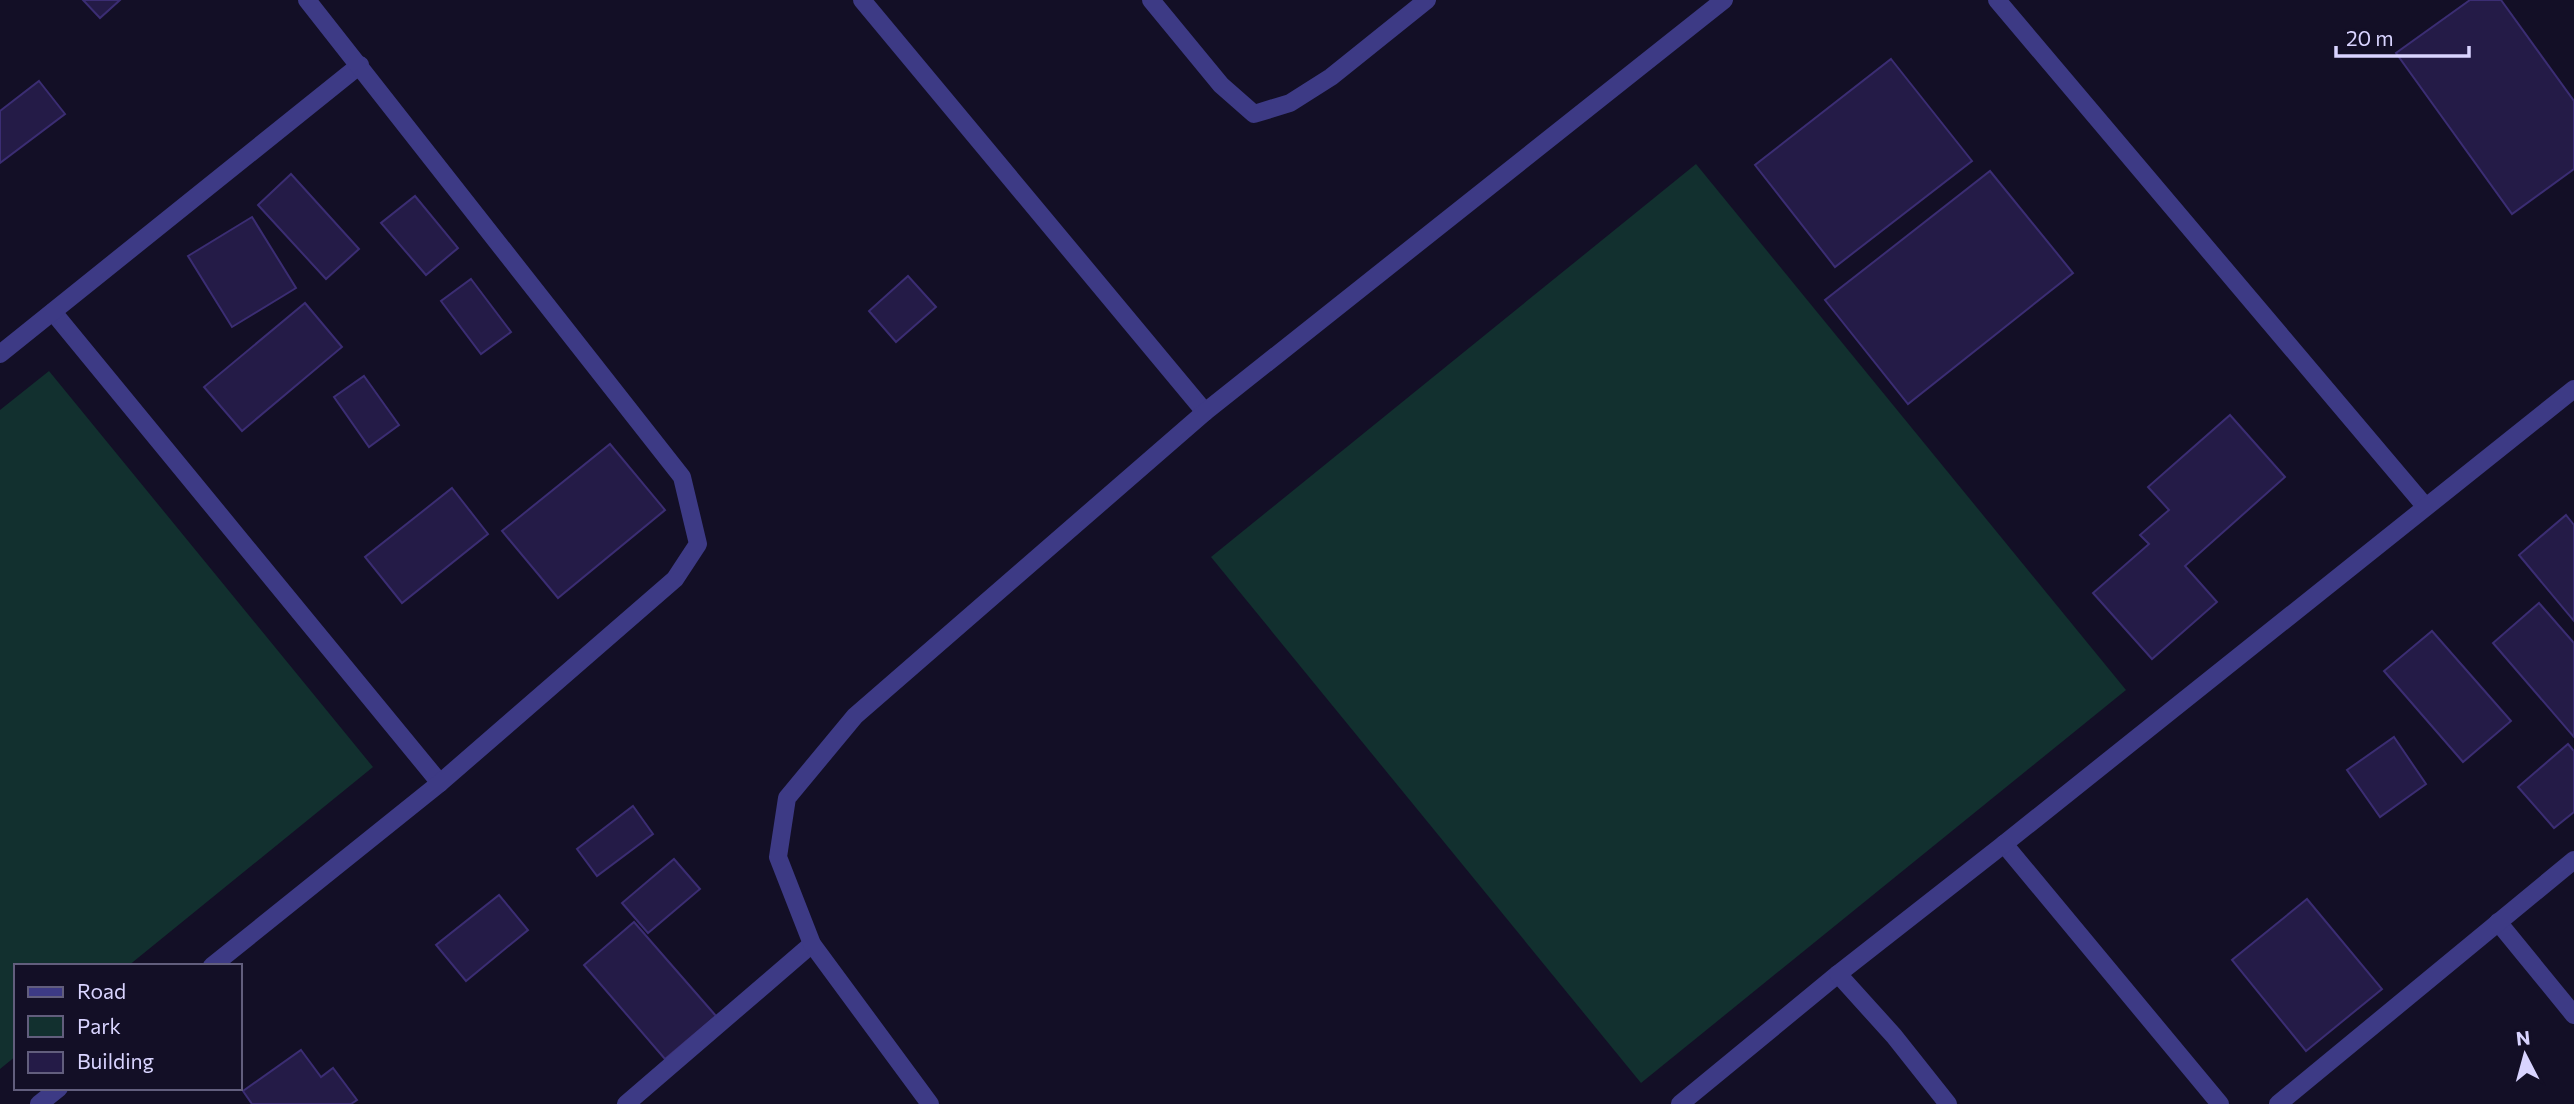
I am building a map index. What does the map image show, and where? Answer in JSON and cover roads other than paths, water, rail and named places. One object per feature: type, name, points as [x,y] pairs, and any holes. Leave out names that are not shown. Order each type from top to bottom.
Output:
[{"type":"street","points":[[214,964],[440,783],[675,579],[698,544],[681,477],[307,0]]},
{"type":"street","points":[[862,0],[1205,412]]},
{"type":"street","points":[[1151,0],[1221,85],[1254,114],[1290,103],[1331,77],[1427,0]]},
{"type":"street","points":[[930,1104],[812,944],[778,857],[787,798],[855,716],[1205,412],[1724,0]]},
{"type":"street","points":[[1997,0],[2425,506]]},
{"type":"street","points":[[0,354],[360,65]]},
{"type":"street","points":[[53,312],[440,783]]},
{"type":"street","points":[[1679,1104],[1838,974],[2004,845],[2574,389]]},
{"type":"street","points":[[2004,845],[2220,1104]]},
{"type":"street","points":[[2278,1104],[2574,860]]},
{"type":"street","points":[[2498,922],[2574,1015]]},
{"type":"street","points":[[626,1104],[812,944]]},
{"type":"street","points":[[1838,974],[1894,1036],[1948,1104]]},
{"type":"street","points":[[39,1104],[56,1090]]}]
